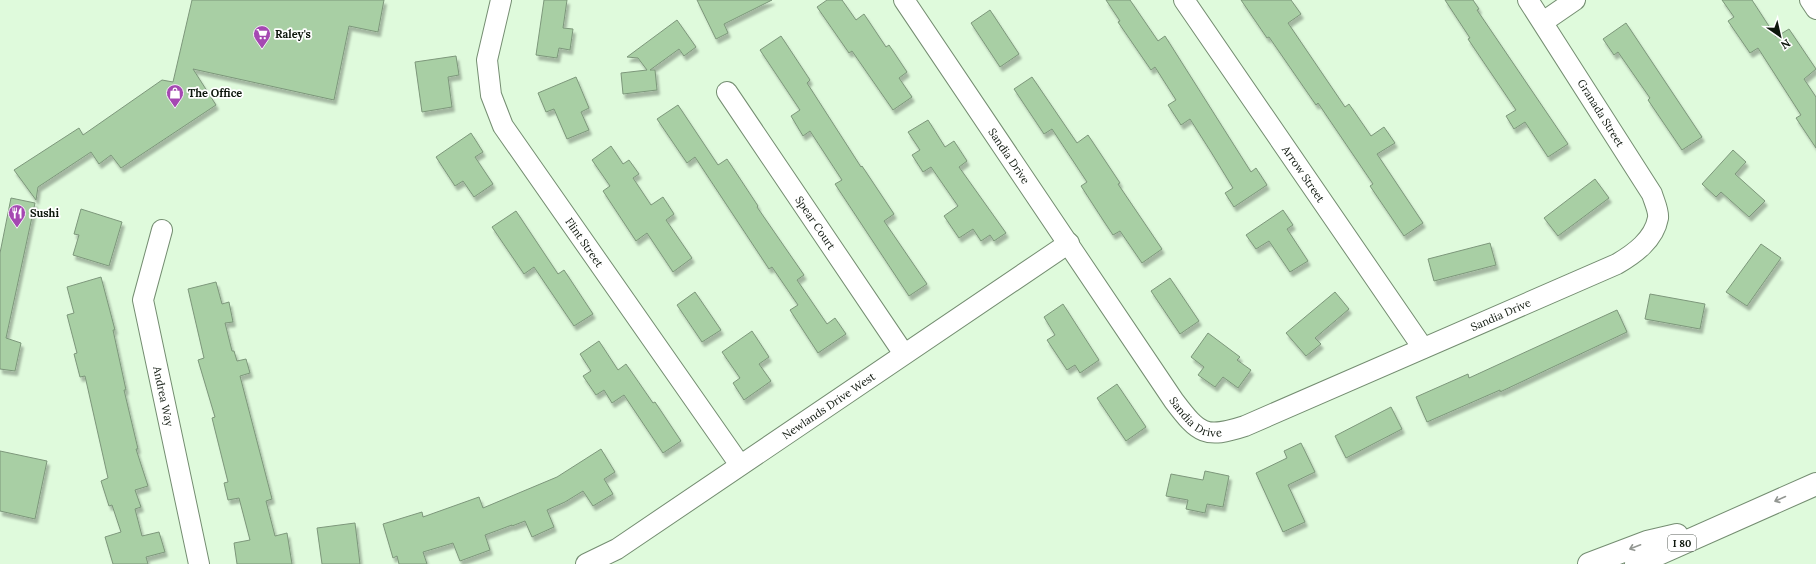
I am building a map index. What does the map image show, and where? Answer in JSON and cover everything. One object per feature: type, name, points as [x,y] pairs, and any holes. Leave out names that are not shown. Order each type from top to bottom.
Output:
[{"type":"highway","name":"I 80","points":[[1636,564],[1816,484]]},
{"type":"highway","points":[[1589,564],[1647,542],[1727,523]]},
{"type":"street","name":"Flint Street","points":[[501,0],[487,60],[491,95],[503,126],[740,465]]},
{"type":"street","name":"Sandia Drive","points":[[904,0],[1174,401],[1194,425],[1204,432],[1216,434],[1245,426],[1617,264],[1637,252],[1653,232]]},
{"type":"street","name":"Arrow Street","points":[[1184,0],[1423,348]]},
{"type":"street","name":"Granada Street","points":[[1528,0],[1652,194],[1658,217],[1653,232]]},
{"type":"street","points":[[1543,22],[1575,0]]},
{"type":"street","points":[[1810,0],[1816,9]]},
{"type":"street","name":"Spear Court","points":[[727,92],[904,354]]},
{"type":"street","name":"Andrea Way","points":[[162,230],[143,300],[199,564]]},
{"type":"street","name":"Newlands Drive West","points":[[586,564],[617,549],[1069,243]]},
{"type":"building","name":"Raley's","points":[[192,0],[384,0],[378,32],[349,26],[334,100],[193,69],[216,105],[121,168],[111,155],[99,164],[91,152],[38,187],[36,200],[14,170],[79,128],[83,135],[162,80],[173,82]]},
{"type":"building","points":[[544,0],[567,0],[563,28],[573,29],[570,50],[559,48],[557,58],[536,55]]},
{"type":"building","points":[[697,0],[772,0],[724,24],[728,33],[716,39]]},
{"type":"building","points":[[827,0],[842,0],[856,20],[864,14],[886,47],[889,45],[907,72],[899,78],[912,97],[893,110],[852,51],[849,53],[817,7]]},
{"type":"building","points":[[1106,0],[1130,0],[1158,41],[1165,36],[1251,172],[1256,168],[1267,185],[1234,207],[1225,193],[1233,188],[1211,152],[1190,119],[1181,125],[1168,105],[1176,100],[1155,67],[1151,70],[1118,22],[1120,21]]},
{"type":"building","points":[[1241,0],[1291,0],[1301,14],[1288,23],[1345,107],[1349,104],[1371,136],[1384,127],[1395,143],[1377,154],[1423,223],[1404,236],[1370,186],[1373,184],[1318,103],[1316,105],[1269,37],[1267,38]]},
{"type":"building","points":[[1445,0],[1473,0],[1479,9],[1477,10],[1568,144],[1548,157],[1525,122],[1514,129],[1506,116],[1516,110],[1468,39],[1470,38]]},
{"type":"building","points":[[1722,0],[1752,0],[1776,37],[1789,29],[1816,69],[1804,79],[1816,97],[1816,148],[1796,118],[1801,115],[1758,48],[1750,53],[1728,21],[1734,17]]},
{"type":"building","points":[[990,10],[1019,54],[1000,67],[971,23]]},
{"type":"building","points":[[677,20],[696,47],[684,56],[679,49],[650,70],[655,70],[657,90],[623,94],[621,73],[647,70],[638,58],[627,57]]},
{"type":"building","points":[[1626,23],[1702,137],[1682,150],[1648,100],[1650,98],[1618,52],[1614,55],[1603,39]]},
{"type":"building","points":[[781,36],[810,80],[807,83],[861,167],[862,166],[894,214],[884,221],[927,284],[909,296],[835,184],[842,180],[810,131],[803,136],[791,116],[800,110],[760,50]]},
{"type":"building","points":[[456,56],[459,75],[448,77],[452,107],[422,112],[415,62]]},
{"type":"building","points":[[576,77],[589,108],[581,112],[589,130],[567,139],[554,109],[546,112],[538,93]]},
{"type":"building","points":[[1032,77],[1077,143],[1088,135],[1120,183],[1118,184],[1162,249],[1142,263],[1120,231],[1113,235],[1081,186],[1087,182],[1052,129],[1044,134],[1014,89]]},
{"type":"building","points":[[678,105],[718,165],[727,159],[758,206],[757,207],[804,275],[797,280],[827,324],[835,318],[846,334],[818,353],[790,310],[798,305],[772,267],[769,269],[695,157],[687,163],[657,119]]},
{"type":"building","points":[[928,120],[945,147],[954,141],[967,161],[959,167],[1006,233],[994,241],[990,235],[981,241],[973,229],[959,238],[944,216],[958,206],[931,167],[923,172],[912,155],[920,150],[908,132]]},
{"type":"building","points":[[471,133],[483,152],[475,157],[493,184],[474,197],[463,181],[455,186],[436,157]]},
{"type":"building","points":[[611,146],[623,164],[629,160],[639,174],[633,178],[651,205],[663,197],[674,214],[666,220],[692,258],[673,272],[647,233],[636,241],[603,191],[610,186],[592,160]]},
{"type":"building","points":[[1733,150],[1746,162],[1735,174],[1765,201],[1749,217],[1721,192],[1716,197],[1702,184]]},
{"type":"building","points":[[1595,179],[1609,198],[1558,236],[1544,218]]},
{"type":"building","points":[[11,198],[35,203],[6,338],[21,343],[15,371],[0,369],[0,253]]},
{"type":"building","points":[[81,209],[122,222],[109,266],[73,255],[79,235],[74,234]]},
{"type":"building","points":[[1283,210],[1293,225],[1287,229],[1308,261],[1290,272],[1269,241],[1256,249],[1246,235]]},
{"type":"building","points":[[516,211],[558,274],[564,270],[593,314],[574,326],[534,267],[524,274],[492,227]]},
{"type":"building","points":[[1490,243],[1496,265],[1434,281],[1428,259]]},
{"type":"building","points":[[1761,244],[1781,258],[1747,306],[1726,292]]},
{"type":"building","points":[[101,277],[115,330],[113,330],[126,390],[124,390],[138,449],[136,449],[148,486],[135,490],[141,507],[135,509],[142,536],[159,532],[165,552],[146,557],[148,564],[113,564],[105,537],[121,532],[112,505],[109,506],[101,481],[108,478],[85,376],[80,377],[74,354],[77,353],[67,315],[74,313],[67,287]]},
{"type":"building","points":[[1170,278],[1199,321],[1180,334],[1151,291]]},
{"type":"building","points":[[216,282],[222,304],[229,302],[233,322],[225,323],[232,351],[234,351],[237,361],[246,359],[250,373],[240,376],[272,499],[266,501],[275,536],[287,533],[292,564],[237,564],[234,543],[250,540],[239,498],[228,500],[224,483],[228,482],[212,418],[215,417],[198,360],[204,358],[188,289]]},
{"type":"building","points":[[695,292],[721,330],[702,342],[677,305]]},
{"type":"building","points":[[1335,292],[1349,309],[1315,338],[1321,344],[1306,356],[1286,333]]},
{"type":"building","points":[[1650,294],[1705,304],[1700,329],[1645,319]]},
{"type":"building","points":[[1063,304],[1099,360],[1080,373],[1075,365],[1067,370],[1047,340],[1055,335],[1044,317]]},
{"type":"building","points":[[1617,310],[1627,332],[1500,392],[1500,390],[1427,422],[1416,397],[1468,374],[1469,378]]},
{"type":"building","points":[[752,331],[769,357],[759,364],[771,381],[744,400],[733,383],[740,378],[722,352]]},
{"type":"building","points":[[1208,333],[1240,357],[1237,360],[1251,370],[1238,388],[1223,377],[1215,387],[1198,375],[1204,367],[1191,357]]},
{"type":"building","points":[[599,341],[618,370],[626,364],[653,403],[655,402],[681,441],[663,453],[624,395],[612,403],[604,390],[596,395],[583,376],[591,371],[580,354]]},
{"type":"building","points":[[1117,384],[1146,427],[1126,441],[1097,398]]},
{"type":"building","points":[[1391,407],[1402,429],[1346,458],[1335,436]]},
{"type":"building","points":[[1301,443],[1315,472],[1288,485],[1305,522],[1283,532],[1256,473],[1287,458],[1284,451]]},
{"type":"building","points":[[601,449],[615,472],[604,479],[613,494],[593,506],[583,491],[565,502],[547,510],[554,527],[532,537],[525,521],[512,525],[485,535],[490,550],[460,561],[453,543],[423,552],[427,564],[399,564],[397,556],[393,558],[383,524],[422,512],[423,517],[479,497],[483,508],[557,477]]},
{"type":"building","points":[[0,451],[47,461],[35,519],[0,511]]},
{"type":"building","points":[[1205,471],[1229,476],[1223,507],[1207,504],[1205,513],[1186,509],[1188,500],[1166,496],[1171,474],[1203,480]]},
{"type":"building","points":[[355,523],[360,564],[322,564],[317,528]]},
{"type":"place","name":"Raley's","points":[[262,49]]},
{"type":"place","name":"The Office","points":[[175,108]]},
{"type":"place","name":"Sushi","points":[[17,228]]}]
